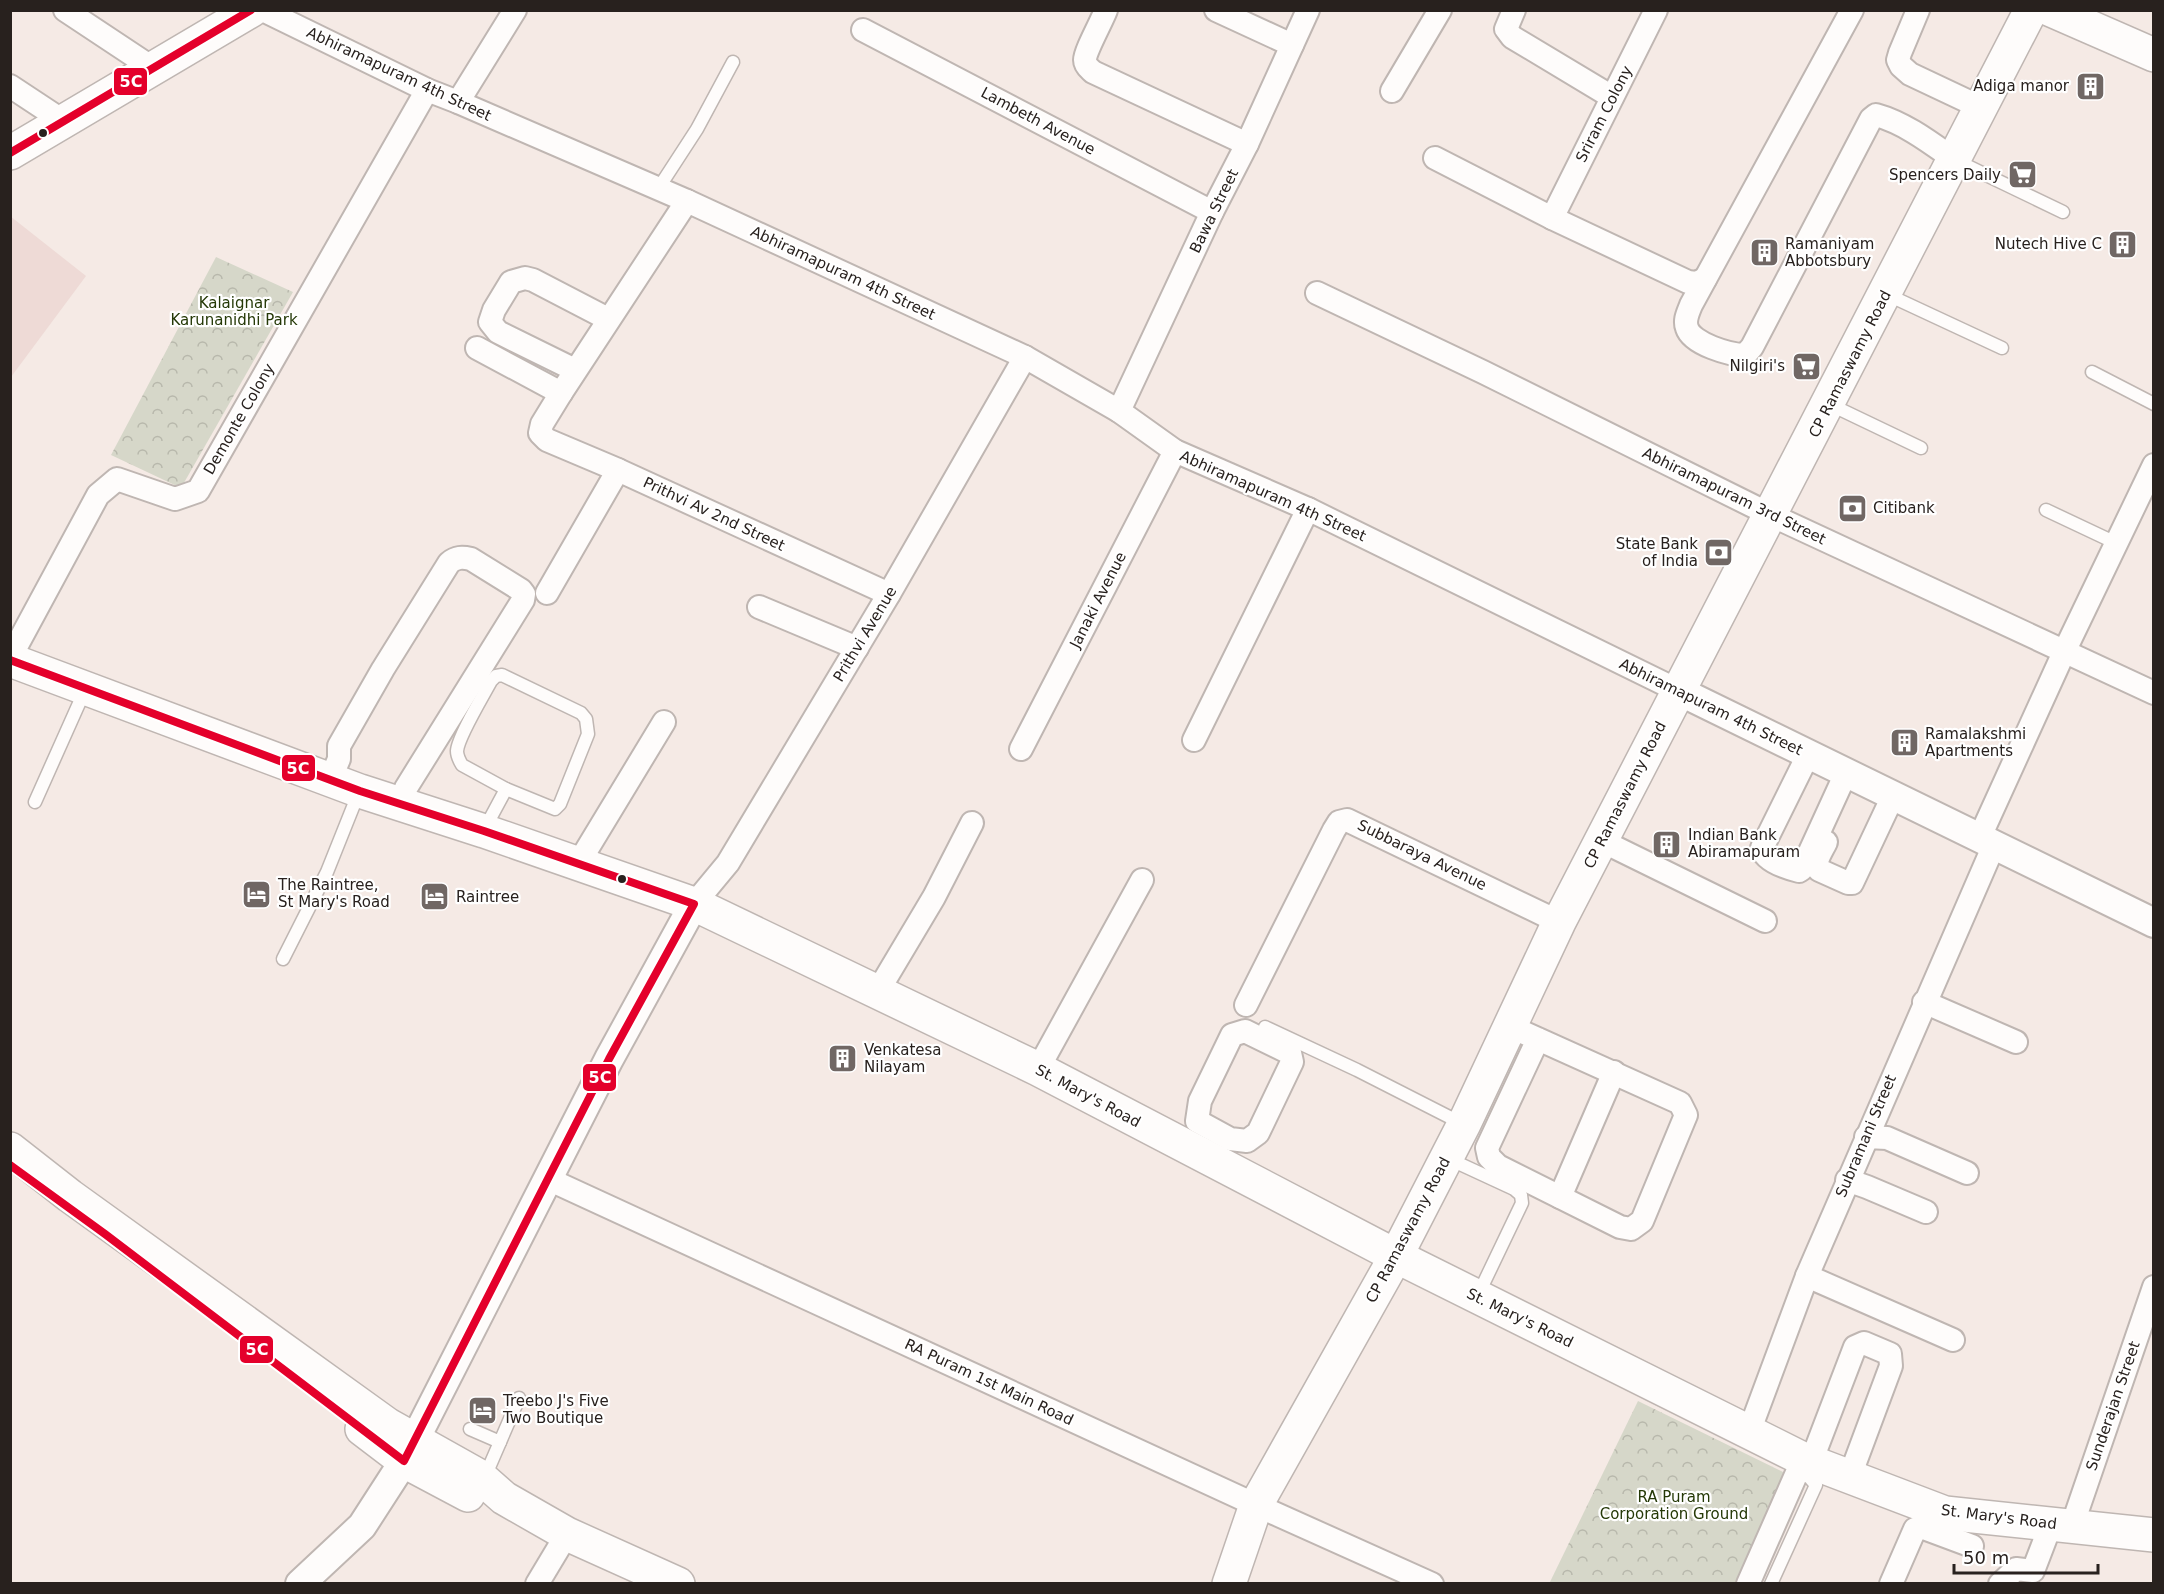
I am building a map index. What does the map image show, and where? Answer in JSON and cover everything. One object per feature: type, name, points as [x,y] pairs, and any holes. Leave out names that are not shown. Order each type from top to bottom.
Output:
[{"type":"main road","points":[[10,153],[252,10]]},
{"type":"main road","name":"CP Ramaswamy Road","points":[[1229,1584],[1256,1504],[1396,1256],[1464,1124],[1524,1033],[1559,922],[2031,10]]},
{"type":"main road","points":[[2051,10],[2154,55]]},
{"type":"main road","name":"St. Mary's Road","points":[[10,659],[345,785],[694,904],[1038,1069],[1207,1142],[1396,1256],[1749,1432],[1804,1465],[1850,1476],[1945,1513],[2154,1535]]},
{"type":"main road","points":[[10,1149],[70,1196],[388,1425],[409,1451]]},
{"type":"main road","points":[[10,1165],[477,1500],[494,1489],[567,1534],[678,1584]]},
{"type":"street","points":[[64,10],[154,69]]},
{"type":"street","name":"Abhiramapuram 4th Street","points":[[263,10],[427,90],[687,201],[1025,357],[1119,411],[1175,452],[1308,509],[2154,923]]},
{"type":"street","points":[[458,102],[515,10]]},
{"type":"street","points":[[1106,10],[1085,61],[1093,72],[1247,144]]},
{"type":"street","points":[[1216,10],[1292,45]]},
{"type":"street","name":"Bawa Street","points":[[1119,411],[1212,212],[1247,144],[1308,10]]},
{"type":"street","points":[[1392,91],[1440,10]]},
{"type":"street","points":[[1514,10],[1506,29],[1512,37],[1612,97]]},
{"type":"street","points":[[1852,10],[1705,279],[1685,320],[1687,330],[1696,339],[1710,346],[1732,355],[1745,356],[1752,347],[1871,119],[1876,115],[1924,139],[1955,160]]},
{"type":"street","points":[[1918,10],[1899,53],[1898,60],[1901,66],[1910,74],[1982,108]]},
{"type":"street","name":"Sriram Colony","points":[[1552,218],[1654,11]]},
{"type":"street","name":"Lambeth Avenue","points":[[863,30],[1212,212]]},
{"type":"street","points":[[10,86],[63,121]]},
{"type":"street","name":"Demonte Colony","points":[[10,659],[98,495],[117,479],[175,500],[198,491],[427,90]]},
{"type":"street","points":[[1435,158],[1552,218],[1688,282],[1696,283],[1705,279]]},
{"type":"street","points":[[568,381],[687,201]]},
{"type":"street","points":[[568,381],[498,332],[490,322],[494,310],[511,282],[525,278],[533,280],[608,319]]},
{"type":"street","name":"Abhiramapuram 3rd Street","points":[[1317,293],[1483,372],[1771,515],[2154,693]]},
{"type":"street","points":[[478,341],[568,381]]},
{"type":"street","name":"Prithvi Avenue","points":[[694,904],[728,863],[889,594],[1025,357]]},
{"type":"street","name":"Prithvi Av 2nd Street","points":[[568,381],[542,424],[540,433],[547,440],[889,594]]},
{"type":"street","name":"Janaki Avenue","points":[[1021,749],[1175,452]]},
{"type":"street","name":"Subramani Street","points":[[1749,1432],[1807,1276],[1924,1002],[1986,842],[2065,650],[2154,465]]},
{"type":"street","points":[[547,593],[618,470]]},
{"type":"street","points":[[1194,740],[1308,509]]},
{"type":"street","points":[[345,785],[339,759],[339,746],[383,669],[449,563],[462,557],[471,559],[520,590],[524,594],[523,600],[406,788],[400,802]]},
{"type":"street","points":[[759,607],[857,648]]},
{"type":"street","points":[[578,864],[664,723]]},
{"type":"street","points":[[1809,755],[1762,848],[1766,857],[1796,871],[1802,869],[1851,776]]},
{"type":"street","points":[[1851,776],[1817,862],[1820,870],[1848,884],[1852,883],[1893,796]]},
{"type":"street","name":"Subbaraya Avenue","points":[[1246,1005],[1339,822],[1347,820],[1559,922]]},
{"type":"street","points":[[878,991],[934,897],[972,823]]},
{"type":"street","points":[[1602,841],[1766,921]]},
{"type":"street","points":[[1038,1069],[1142,880]]},
{"type":"street","points":[[300,1584],[362,1526],[409,1451],[609,1059],[694,904]]},
{"type":"street","points":[[1924,1002],[2016,1042]]},
{"type":"street","points":[[1524,1033],[1680,1103],[1686,1115],[1642,1221],[1631,1229],[1620,1227],[1498,1166],[1489,1157],[1487,1148],[1524,1033]]},
{"type":"street","points":[[1560,1197],[1614,1072]]},
{"type":"street","points":[[1866,1137],[1887,1138],[1967,1173]]},
{"type":"street","name":"RA Puram 1st Main Road","points":[[548,1179],[1432,1584]]},
{"type":"street","points":[[1847,1180],[1867,1186],[1926,1212]]},
{"type":"street","points":[[1807,1276],[1953,1340]]},
{"type":"street","name":"Sunderajan Street","points":[[2000,1584],[2016,1569],[2033,1570],[2061,1525],[2154,1287]]},
{"type":"street","points":[[1748,1584],[1804,1465],[1855,1347],[1864,1343],[1890,1354],[1891,1366],[1850,1476]]},
{"type":"street","points":[[1891,1584],[1915,1529],[1921,1527],[1972,1546]]},
{"type":"street","points":[[537,1584],[567,1534]]},
{"type":"lane","points":[[658,189],[697,129],[733,62]]},
{"type":"lane","points":[[1955,160],[2064,212]]},
{"type":"lane","points":[[1886,294],[2002,348]]},
{"type":"lane","points":[[2092,372],[2154,404]]},
{"type":"lane","points":[[1829,404],[1921,448]]},
{"type":"lane","points":[[2046,510],[2116,543]]},
{"type":"lane","points":[[502,675],[581,713],[586,719],[588,734],[560,804],[555,808],[547,807],[506,789],[462,765],[456,753],[491,681],[496,676],[502,675]]},
{"type":"lane","points":[[35,802],[86,689]]},
{"type":"lane","points":[[283,959],[327,872],[345,785]]},
{"type":"lane","points":[[484,831],[506,789]]},
{"type":"lane","points":[[1265,1027],[1464,1124]]},
{"type":"lane","points":[[1446,1158],[1514,1189],[1521,1195],[1522,1203],[1477,1296]]},
{"type":"lane","points":[[494,1489],[500,1442],[519,1398]]},
{"type":"lane","points":[[470,1428],[500,1442]]},
{"type":"lane","points":[[1771,1584],[1816,1485],[1809,1477],[1804,1465]]},
{"type":"shaded area","points":[[10,216],[86,276],[11,377],[10,377]]},
{"type":"green space","name":"Kalaignar Karunanidhi Park","points":[[216,257],[293,292],[181,488],[111,455]]},
{"type":"green space","name":"RA Puram Corporation Ground","points":[[1638,1401],[1787,1474],[1741,1583],[1549,1584]]},
{"type":"transit line","name":"5C","points":[[10,153],[251,10]]},
{"type":"transit line","name":"5C","points":[[10,660],[360,791],[484,831],[694,904],[609,1059],[404,1461],[105,1234],[10,1165]]},
{"type":"place","name":"Adiga manor","points":[[2090,86]]},
{"type":"place","name":"Spencers Daily","points":[[2022,175]]},
{"type":"place","name":"Nutech Hive C","points":[[2123,244]]},
{"type":"place","name":"Ramaniyam Abbotsbury","points":[[1764,253]]},
{"type":"place","name":"Nilgiri's","points":[[1806,366]]},
{"type":"place","name":"Citibank","points":[[1852,508]]},
{"type":"place","name":"State Bank of India","points":[[1719,553]]},
{"type":"place","name":"Ramalakshmi Apartments","points":[[1904,743]]},
{"type":"place","name":"Indian Bank Abiramapuram","points":[[1667,844]]},
{"type":"place","name":"The Raintree, St Mary's Road","points":[[257,894]]},
{"type":"place","name":"Raintree","points":[[435,897]]},
{"type":"place","name":"Venkatesa Nilayam","points":[[843,1059]]},
{"type":"place","name":"Treebo J's Five Two Boutique","points":[[482,1410]]}]
